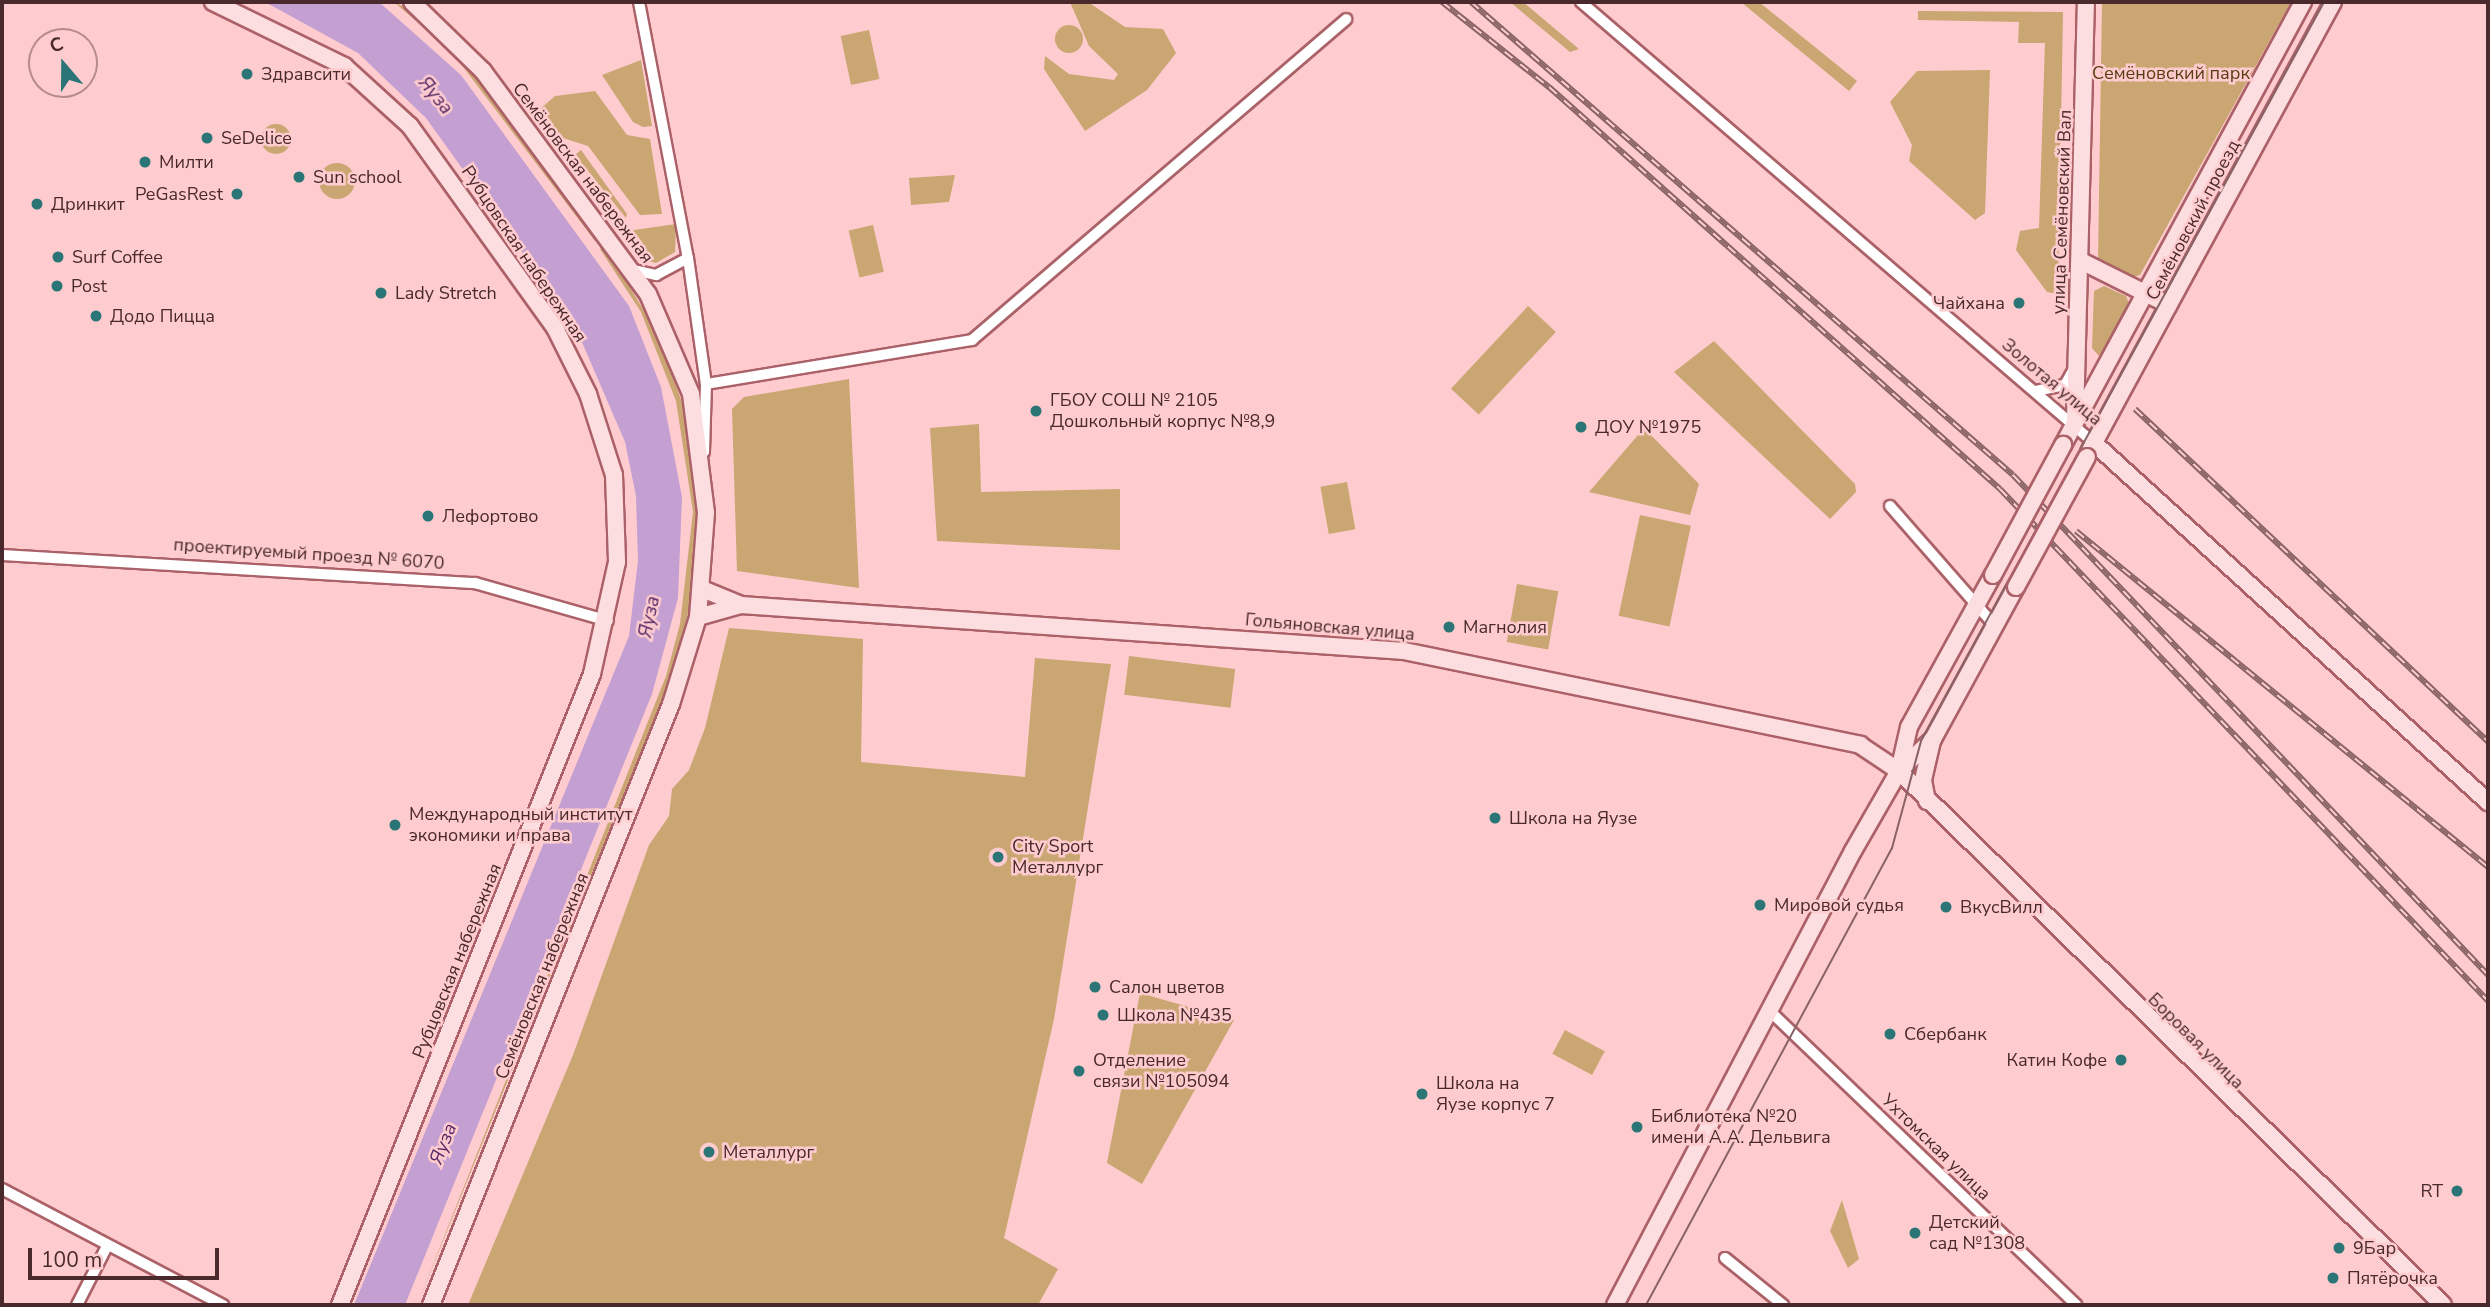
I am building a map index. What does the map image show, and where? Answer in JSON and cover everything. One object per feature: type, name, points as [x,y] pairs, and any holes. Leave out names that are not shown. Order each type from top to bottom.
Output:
[{"type":"main road","name":"Рубцовская набережная","points":[[213,2],[306,44],[383,96],[555,328],[588,394],[614,475],[617,562],[608,621],[592,674],[340,1305]]},
{"type":"main road","name":"Семёновская набережная","points":[[412,2],[483,71],[634,270],[691,394],[704,458],[702,589],[698,617],[671,704],[431,1305]]},
{"type":"main road","name":"улица Семёновский Вал","points":[[2075,424],[2086,2]]},
{"type":"main road","name":"Семёновский проезд","points":[[1899,771],[1909,727],[2303,2]]},
{"type":"main road","name":"Семёновский проезд","points":[[1933,739],[2333,2]]},
{"type":"main road","points":[[2081,261],[2169,304]]},
{"type":"main road","name":"Золотая улица","points":[[2090,450],[2488,802]]},
{"type":"main road","name":"Гольяновская улица","points":[[702,589],[741,605],[1450,658],[1847,742],[1899,771]]},
{"type":"main road","name":"Гольяновская улица","points":[[698,617],[741,605]]},
{"type":"main road","points":[[1615,1305],[1773,1014],[1899,771],[1933,739]]},
{"type":"main road","points":[[1927,801],[1923,780],[1933,739]]},
{"type":"main road","name":"Боровая улица","points":[[1899,771],[2443,1305]]},
{"type":"street","points":[[639,2],[688,258],[706,384],[704,458]]},
{"type":"street","name":"Золотая улица","points":[[1581,2],[2030,389],[2075,424],[2090,450]]},
{"type":"street","points":[[706,384],[972,340],[1346,19]]},
{"type":"street","points":[[634,270],[656,275],[688,258]]},
{"type":"street","points":[[2030,389],[2049,393],[2065,385],[2076,362]]},
{"type":"street","points":[[1890,506],[1995,626]]},
{"type":"street","name":"проектируемый проезд № 6070","points":[[2,555],[475,583],[608,621]]},
{"type":"street","name":"Ухтомская улица","points":[[1773,1014],[2076,1305]]},
{"type":"street","points":[[2,1189],[223,1305]]},
{"type":"street","points":[[77,1305],[107,1246]]},
{"type":"street","points":[[1725,1258],[1783,1305]]},
{"type":"green space","points":[[394,2],[421,15],[459,51],[599,237],[595,241],[451,51]]},
{"type":"green space","points":[[1070,2],[1088,2],[1125,27],[1163,29],[1176,53],[1147,90],[1085,131],[1044,69],[1045,56],[1069,74],[1114,80],[1118,74],[1089,46]]},
{"type":"green space","points":[[1510,2],[1523,2],[1579,49],[1570,52]]},
{"type":"green space","points":[[1741,2],[1759,2],[1857,81],[1849,91]]},
{"type":"green space","name":"Семёновский парк","points":[[2102,2],[2291,2],[2140,275],[2132,277],[2098,261]]},
{"type":"green space","points":[[1918,11],[2063,12],[2058,294],[2047,292],[2016,250],[2020,231],[2039,228],[2045,43],[2018,43],[2019,22],[1918,20]]},
{"type":"green space","points":[[1069,25],[1079,29],[1083,39],[1079,49],[1069,53],[1059,49],[1055,39],[1059,29]]},
{"type":"green space","points":[[869,30],[879,79],[851,85],[841,36]]},
{"type":"green space","points":[[641,60],[652,126],[643,127],[633,122],[602,75]]},
{"type":"green space","points":[[1990,70],[1985,213],[1975,220],[1909,161],[1912,145],[1890,102],[1917,71]]},
{"type":"green space","points":[[595,91],[627,135],[650,139],[662,214],[640,215],[588,146],[563,138],[539,110],[555,96]]},
{"type":"green space","points":[[276,124],[287,128],[291,139],[287,150],[276,154],[265,150],[261,139],[265,128]]},
{"type":"green space","points":[[581,150],[627,214],[626,218],[575,155]]},
{"type":"green space","points":[[337,163],[350,168],[355,181],[350,194],[337,199],[324,194],[319,181],[324,168]]},
{"type":"green space","points":[[955,175],[949,202],[911,205],[909,178]]},
{"type":"green space","points":[[676,224],[675,252],[656,263],[641,259],[620,232]]},
{"type":"green space","points":[[873,225],[884,272],[859,277],[849,231]]},
{"type":"green space","points":[[605,246],[655,329],[683,405],[699,504],[689,609],[672,675],[417,1305],[666,676],[680,624],[693,512],[676,401],[641,312],[600,249]]},
{"type":"green space","points":[[2104,286],[2126,296],[2130,306],[2099,356],[2092,348],[2094,291]]},
{"type":"green space","points":[[1528,306],[1556,332],[1479,415],[1451,389]]},
{"type":"green space","points":[[1714,341],[1855,484],[1856,492],[1830,519],[1674,372]]},
{"type":"green space","points":[[849,379],[859,588],[737,571],[732,409],[744,397]]},
{"type":"green space","points":[[979,424],[981,492],[1120,489],[1120,550],[937,541],[930,428]]},
{"type":"green space","points":[[1644,428],[1699,484],[1690,515],[1589,492]]},
{"type":"green space","points":[[1347,482],[1355,529],[1329,534],[1320,487]]},
{"type":"green space","points":[[1640,515],[1691,526],[1669,627],[1619,616]]},
{"type":"green space","points":[[1517,584],[1558,591],[1548,649],[1507,642]]},
{"type":"green space","points":[[729,628],[863,639],[861,762],[1025,777],[1035,658],[1111,664],[1054,1019],[1004,1238],[1058,1269],[1038,1305],[468,1305],[573,1055],[649,845],[669,816],[672,789],[689,770],[705,728]]},
{"type":"green space","points":[[1129,656],[1235,669],[1230,708],[1124,695]]},
{"type":"green space","points":[[1140,993],[1234,1020],[1142,1184],[1107,1163]]},
{"type":"green space","points":[[1565,1030],[1605,1051],[1592,1075],[1552,1054]]},
{"type":"green space","points":[[1842,1200],[1859,1259],[1848,1268],[1830,1231]]},
{"type":"water","name":"Яуза","points":[[265,2],[379,2],[461,75],[629,306],[661,387],[682,497],[678,598],[652,694],[405,1305],[354,1305],[629,636],[638,561],[636,496],[625,442],[575,326],[426,118],[358,53]]},
{"type":"tram line","points":[[1646,1305],[1892,848],[1921,741],[2324,2]]},
{"type":"railway","points":[[1442,2],[1549,87],[2000,489],[2488,1001]]},
{"type":"railway","points":[[1471,2],[2013,475],[2488,975]]},
{"type":"railway","points":[[2135,409],[2488,742]]},
{"type":"railway","points":[[2076,531],[2488,867]]},
{"type":"place","name":"Здравсити","points":[[247,74]]},
{"type":"place","name":"SeDelice","points":[[207,138]]},
{"type":"place","name":"Милти","points":[[145,162]]},
{"type":"place","name":"Sun school","points":[[299,177]]},
{"type":"place","name":"PeGasRest","points":[[237,194]]},
{"type":"place","name":"Дринкит","points":[[37,204]]},
{"type":"place","name":"Surf Coffee","points":[[58,257]]},
{"type":"place","name":"Post","points":[[57,286]]},
{"type":"place","name":"Lady Stretch","points":[[381,293]]},
{"type":"place","name":"Чайхана","points":[[2019,303]]},
{"type":"place","name":"Додо Пицца","points":[[96,316]]},
{"type":"place","name":"ГБОУ СОШ № 2105 Дошкольный корпус №8,9","points":[[1036,411]]},
{"type":"place","name":"ДОУ №1975","points":[[1581,427]]},
{"type":"place","name":"Лефортово","points":[[428,516]]},
{"type":"place","name":"Магнолия","points":[[1449,627]]},
{"type":"place","name":"Школа на Яузе","points":[[1495,818]]},
{"type":"place","name":"Международный институт экономики и права","points":[[395,825]]},
{"type":"place","name":"City Sport Металлург","points":[[998,857]]},
{"type":"place","name":"Мировой судья","points":[[1760,905]]},
{"type":"place","name":"ВкусВилл","points":[[1946,907]]},
{"type":"place","name":"Салон цветов","points":[[1095,987]]},
{"type":"place","name":"Школа №435","points":[[1103,1015]]},
{"type":"place","name":"Сбербанк","points":[[1890,1034]]},
{"type":"place","name":"Катин Кофе","points":[[2121,1060]]},
{"type":"place","name":"Отделение связи №105094","points":[[1079,1071]]},
{"type":"place","name":"Школа на Яузе корпус 7","points":[[1422,1094]]},
{"type":"place","name":"Библиотека №20 имени А.А. Дельвига","points":[[1637,1127]]},
{"type":"place","name":"Металлург","points":[[709,1152]]},
{"type":"place","name":"RT","points":[[2457,1191]]},
{"type":"place","name":"Детский сад №1308","points":[[1915,1233]]},
{"type":"place","name":"9Бар","points":[[2339,1248]]},
{"type":"place","name":"Пятёрочка","points":[[2333,1278]]}]
